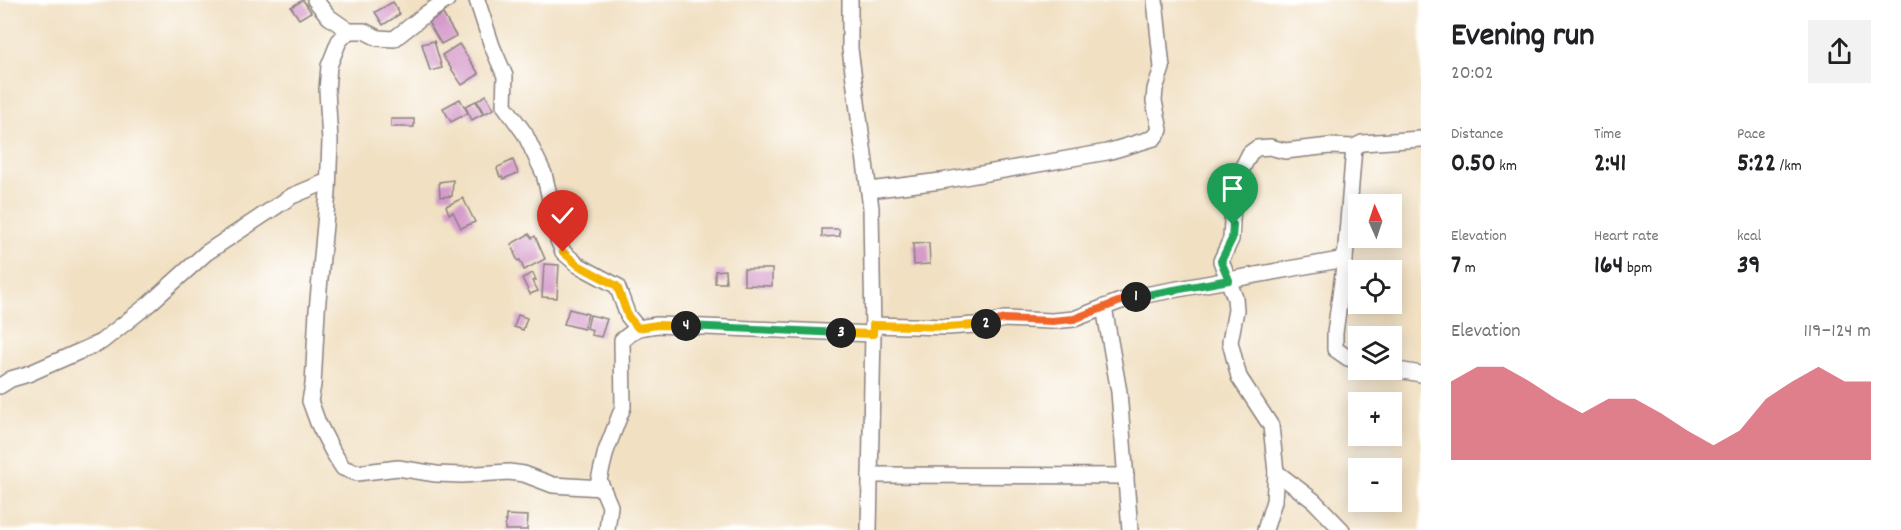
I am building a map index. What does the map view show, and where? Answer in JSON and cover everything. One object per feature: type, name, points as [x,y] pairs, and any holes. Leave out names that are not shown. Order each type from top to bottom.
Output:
[{"type":"street","points":[[315,0],[328,18],[349,31],[364,31],[378,38],[394,39],[447,0]]},
{"type":"street","points":[[477,0],[492,46],[505,76],[504,105],[525,134],[544,174],[558,240],[563,252],[578,265],[617,286],[628,316],[638,328]]},
{"type":"street","points":[[850,0],[850,49],[871,208],[873,329],[869,530]]},
{"type":"street","points":[[869,190],[1063,161],[1107,152],[1154,138],[1160,130],[1154,101],[1162,68],[1155,0]]},
{"type":"street","points":[[349,31],[339,41],[329,66],[327,90],[330,141],[328,181],[310,401],[318,423],[343,468],[357,473],[398,468],[436,474],[462,475],[509,472],[524,474],[553,485],[602,488]]},
{"type":"street","points":[[1265,530],[1274,501],[1276,472],[1272,426],[1239,377],[1233,358],[1230,342],[1236,310],[1229,280],[1221,261],[1232,239],[1234,184],[1250,153],[1257,148],[1270,147],[1285,151],[1330,146],[1354,147],[1362,143],[1421,139]]},
{"type":"street","points":[[1348,358],[1335,349],[1335,333],[1345,259],[1354,147]]},
{"type":"street","points":[[0,386],[11,379],[48,366],[101,342],[149,304],[206,253],[292,196],[328,181]]},
{"type":"street","points":[[608,530],[610,506],[599,480],[606,451],[623,407],[622,340],[638,328],[657,325],[873,329],[988,324],[1004,319],[1052,321],[1074,319],[1139,297],[1345,259]]},
{"type":"street","points":[[1104,307],[1119,392],[1130,530]]},
{"type":"street","points":[[1402,371],[1421,374]]},
{"type":"street","points":[[1276,472],[1314,501],[1342,530]]},
{"type":"street","points":[[870,475],[1126,476]]},
{"type":"building","points":[[303,0],[311,12],[299,19],[291,7]]},
{"type":"building","points":[[393,2],[400,14],[383,25],[375,12]]},
{"type":"building","points":[[443,14],[456,36],[441,44],[428,22]]},
{"type":"building","points":[[434,41],[442,68],[430,71],[422,44]]},
{"type":"building","points":[[459,44],[479,74],[462,85],[442,55]]},
{"type":"building","points":[[486,95],[494,109],[484,114],[477,101]]},
{"type":"building","points":[[460,99],[468,113],[451,122],[443,108]]},
{"type":"building","points":[[476,101],[483,114],[472,120],[465,106]]},
{"type":"building","points":[[391,119],[414,119],[414,127],[391,127]]},
{"type":"building","points":[[513,160],[518,173],[503,179],[502,176],[500,177],[498,167]]},
{"type":"building","points":[[453,180],[452,196],[440,197],[439,182]]},
{"type":"building","points":[[463,198],[475,222],[461,228],[453,212],[449,214],[446,206]]},
{"type":"building","points":[[822,229],[839,229],[840,236],[822,237]]},
{"type":"building","points":[[529,234],[532,238],[535,236],[545,259],[524,270],[511,244]]},
{"type":"building","points":[[929,243],[930,264],[914,265],[913,244]]},
{"type":"building","points":[[544,264],[559,265],[557,298],[542,297]]},
{"type":"building","points":[[744,269],[772,269],[772,286],[744,285]]},
{"type":"building","points":[[725,270],[726,283],[715,283],[715,271]]},
{"type":"building","points":[[533,273],[536,280],[533,281],[538,291],[530,294],[522,278]]},
{"type":"building","points":[[569,309],[588,314],[584,329],[564,324]]},
{"type":"building","points":[[518,315],[527,318],[523,330],[514,327]]},
{"type":"building","points":[[590,315],[607,319],[601,337],[591,335],[592,330],[587,328]]},
{"type":"building","points":[[506,515],[528,516],[527,530],[505,530]]},
{"type":"route","points":[[563,252],[578,265],[617,286],[628,316],[638,328],[657,325],[873,334],[873,325],[948,327],[988,324],[1004,319],[1052,321],[1074,319],[1118,302],[1229,280],[1221,261],[1222,254],[1232,239],[1233,225]]}]
